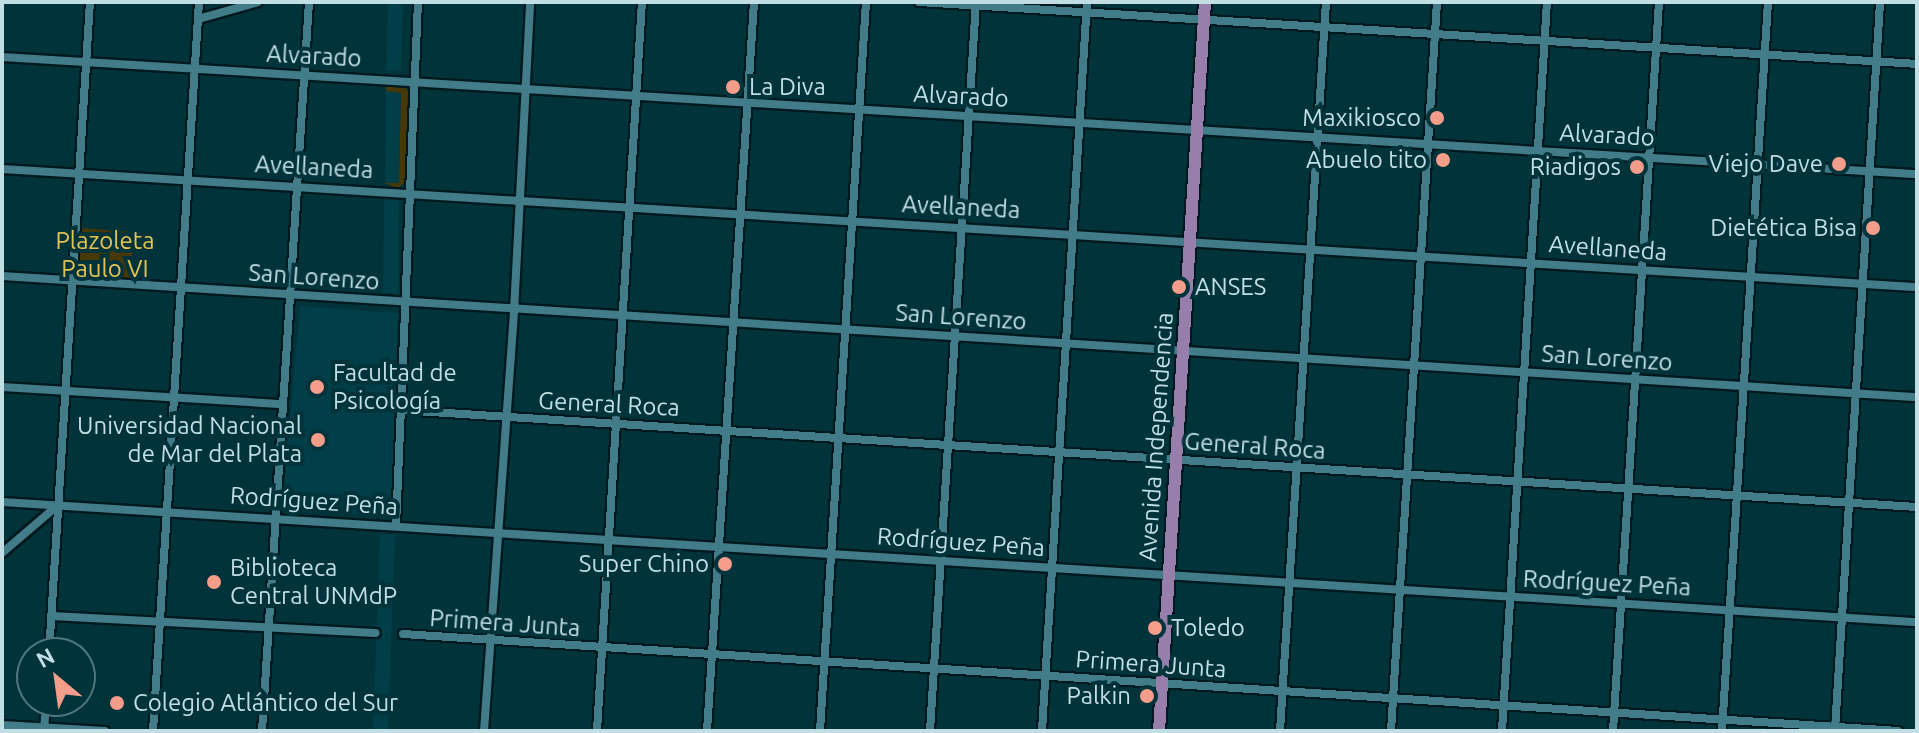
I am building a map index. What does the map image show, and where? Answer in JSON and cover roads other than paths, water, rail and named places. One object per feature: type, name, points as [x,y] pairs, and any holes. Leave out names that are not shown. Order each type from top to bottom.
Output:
[{"type":"main road","name":"Avenida Independencia","points":[[1159,731],[1205,2]]},
{"type":"street","points":[[50,637],[90,2]]},
{"type":"street","points":[[153,731],[199,2]]},
{"type":"street","points":[[198,19],[258,2]]},
{"type":"street","points":[[262,731],[309,2]]},
{"type":"street","points":[[396,526],[418,2]]},
{"type":"street","points":[[484,731],[514,311],[530,2]]},
{"type":"street","points":[[597,731],[625,317],[642,2]]},
{"type":"street","points":[[707,731],[754,2]]},
{"type":"street","points":[[820,731],[866,2]]},
{"type":"street","points":[[919,2],[1917,64]]},
{"type":"street","points":[[1042,731],[1087,2]]},
{"type":"street","points":[[1280,731],[1326,2]]},
{"type":"street","points":[[1391,731],[1437,2]]},
{"type":"street","points":[[1502,731],[1547,2]]},
{"type":"street","points":[[1613,731],[1659,2]]},
{"type":"street","points":[[1722,731],[1755,164],[1768,2]]},
{"type":"street","points":[[1835,729],[1880,2]]},
{"type":"street","points":[[930,731],[976,4]]},
{"type":"street","name":"Alvarado","points":[[2,57],[1197,130],[1428,148],[1538,151],[1917,174]]},
{"type":"street","name":"Avellaneda","points":[[2,169],[1917,287]]},
{"type":"street","name":"San Lorenzo","points":[[2,276],[403,304],[1917,397]]},
{"type":"street","points":[[2,387],[282,404]]},
{"type":"street","name":"General Roca","points":[[400,410],[1917,507]]},
{"type":"street","name":"Rodríguez Peña","points":[[2,502],[1917,622]]},
{"type":"street","points":[[2,553],[58,505]]},
{"type":"street","points":[[51,616],[376,633]]},
{"type":"street","name":"Primera Junta","points":[[403,634],[489,643],[1898,731]]},
{"type":"street","points":[[2,725],[105,731]]},
{"type":"place","name":"La Diva","points":[[733,87]]},
{"type":"place","name":"Maxikiosco","points":[[1437,118]]},
{"type":"place","name":"Abuelo tito","points":[[1443,160]]},
{"type":"place","name":"Viejo Dave","points":[[1839,164]]},
{"type":"place","name":"Riadigos","points":[[1637,167]]},
{"type":"place","name":"Dietética Bisa","points":[[1873,228]]},
{"type":"place","name":"ANSES","points":[[1179,287]]},
{"type":"place","name":"Facultad de Psicología","points":[[317,387]]},
{"type":"place","name":"Universidad Nacional de Mar del Plata","points":[[318,440]]},
{"type":"place","name":"Super Chino","points":[[725,564]]},
{"type":"place","name":"Biblioteca Central UNMdP","points":[[214,582]]},
{"type":"place","name":"Toledo","points":[[1155,628]]},
{"type":"place","name":"Palkin","points":[[1147,696]]},
{"type":"place","name":"Colegio Atlántico del Sur","points":[[117,703]]},
{"type":"park label","name":"Plazoleta Paulo VI","points":[[105,255]]}]
